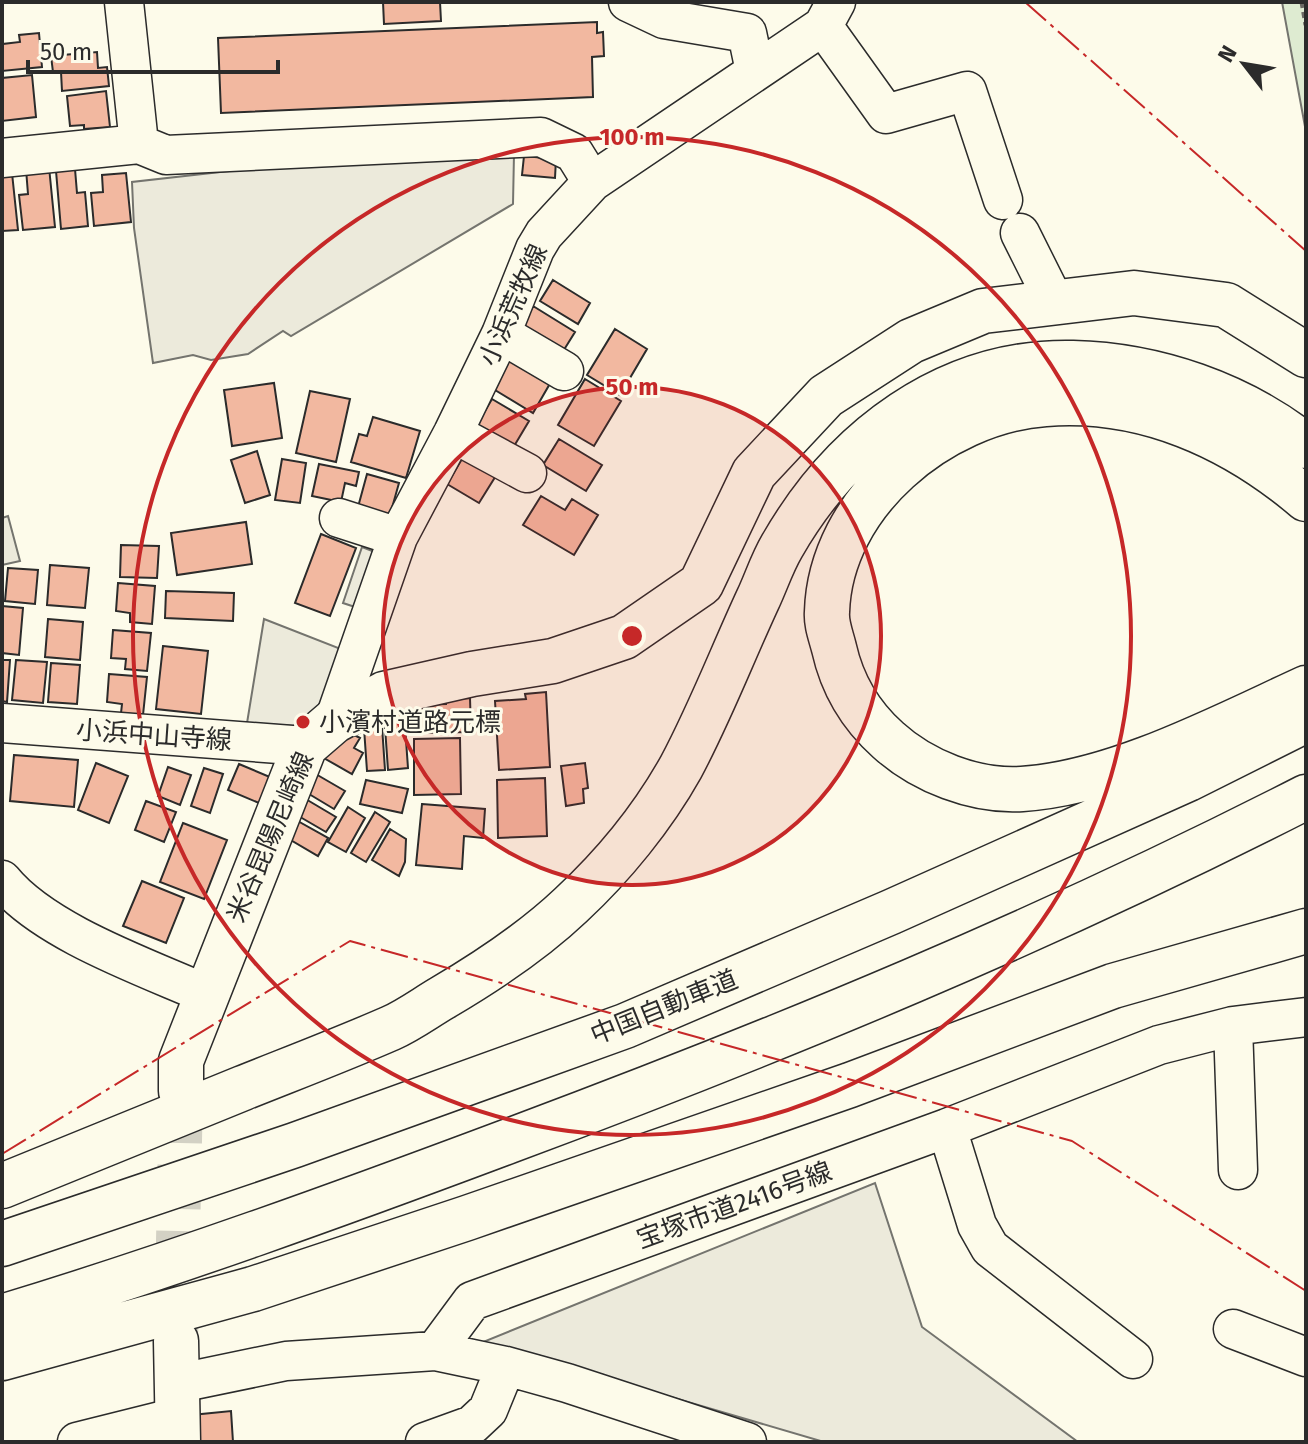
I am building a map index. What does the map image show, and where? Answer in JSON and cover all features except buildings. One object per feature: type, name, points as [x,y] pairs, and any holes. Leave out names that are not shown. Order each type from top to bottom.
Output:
[{"type":"main road","points":[[320,734],[384,694],[472,674],[553,661],[624,637],[701,584],[754,473],[826,396],[911,341],[983,311],[1134,293],[1226,305],[1306,355]]},
{"type":"main road","points":[[2,1186],[396,1026],[498,965],[572,905],[641,827],[679,770],[780,548],[812,500],[842,463],[892,419],[972,379],[1014,368],[1059,363],[1103,364],[1189,382],[1252,411],[1306,446]]},
{"type":"main road","points":[[1306,499],[1256,461],[1227,444],[1137,409],[1044,404],[1003,412],[954,432],[909,460],[874,492],[848,529],[830,576],[826,616],[839,671],[858,707],[876,730],[898,749],[939,773],[980,785],[1019,789],[1079,781],[1186,743],[1306,688]]},
{"type":"main road","name":"中国自動車道","points":[[2,1244],[295,1145],[625,1026],[891,912],[1145,798],[1306,720]]},
{"type":"main road","name":"米谷昆陽尼崎線","points":[[181,1091],[181,1061],[206,994],[320,734]]},
{"type":"main road","points":[[2,1317],[286,1224],[659,1085],[921,979],[1228,837],[1306,797]]},
{"type":"main road","points":[[2,1358],[253,1289],[835,1091],[1113,986],[1306,931]]},
{"type":"main road","points":[[176,1341],[177,1414]]},
{"type":"street","points":[[124,2],[139,144]]},
{"type":"street","points":[[628,2],[664,19],[747,33],[755,71]]},
{"type":"street","points":[[829,14],[886,114],[967,91],[1011,216],[1054,301]]},
{"type":"street","name":"小浜荒牧線","points":[[320,734],[398,537],[501,334],[544,234],[592,182],[755,71],[829,14]]},
{"type":"street","points":[[2,158],[139,144],[166,155],[541,137],[574,153],[592,182]]},
{"type":"street","points":[[501,334],[564,371]]},
{"type":"street","points":[[453,433],[527,473]]},
{"type":"street","points":[[339,518],[398,537]]},
{"type":"street","name":"小浜中山寺線","points":[[2,723],[320,734]]},
{"type":"street","points":[[2,880],[33,908],[100,947],[206,994]]},
{"type":"street","name":"宝塚市道2416号線","points":[[435,1351],[472,1301],[947,1128],[1159,1045],[1233,1026],[1306,1017]]},
{"type":"street","points":[[1233,1026],[1238,1170]]},
{"type":"street","points":[[947,1128],[977,1225],[990,1248],[1133,1359]]},
{"type":"street","points":[[1233,1329],[1306,1357]]},
{"type":"street","points":[[77,1442],[177,1414],[286,1361],[435,1351],[567,1383],[747,1442]]},
{"type":"street","points":[[425,1442],[472,1425],[480,1418],[488,1410],[506,1366]]},
{"type":"path","points":[[1302,2],[1306,25]]},
{"type":"green space","points":[[1282,2],[1306,2],[1306,132]]},
{"type":"shaded area","points":[[514,154],[513,204],[291,336],[283,331],[248,354],[211,360],[193,355],[153,363],[134,228],[132,182],[274,166]]},
{"type":"shaded area","points":[[8,516],[20,561],[2,565],[2,518]]},
{"type":"shaded area","points":[[362,547],[380,554],[361,609],[343,603]]},
{"type":"shaded area","points":[[264,619],[346,651],[326,707],[295,726],[247,723]]},
{"type":"shaded area","points":[[875,1183],[922,1327],[1078,1442],[824,1442],[483,1342]]},
{"type":"tunnel","points":[[176,1341],[181,1091]]},
{"type":"power","points":[[1025,2],[1306,251]]},
{"type":"power","points":[[2,1154],[350,941],[1072,1141],[1306,1291]]},
{"type":"place","name":"小濱村道路元標","points":[[303,722]]}]
